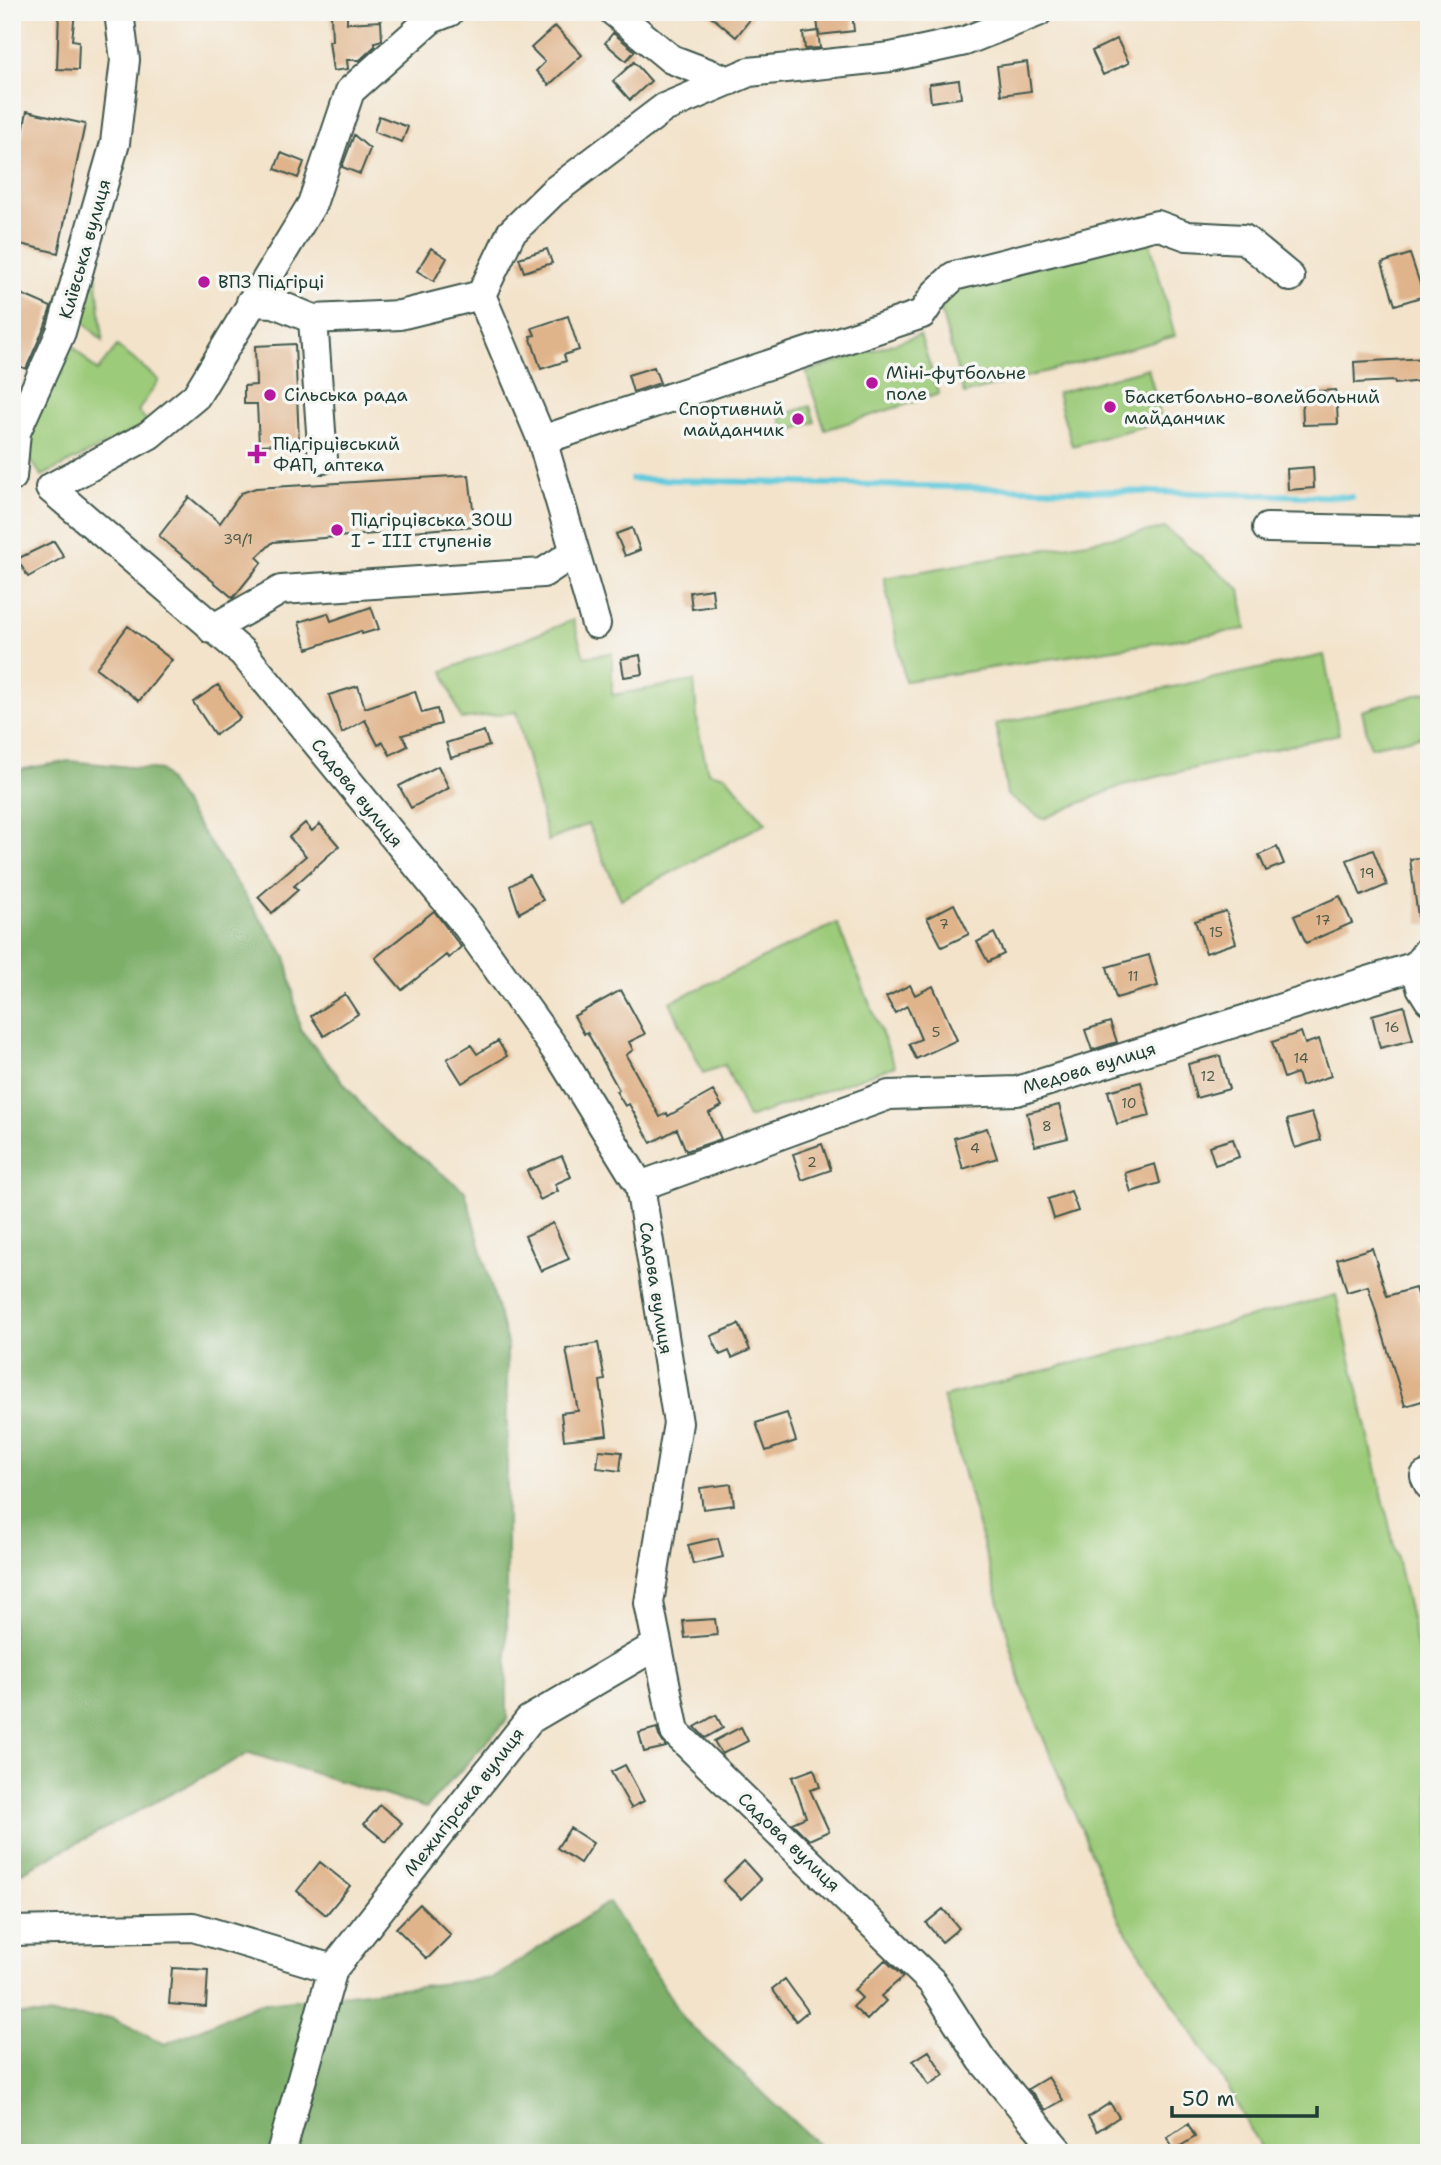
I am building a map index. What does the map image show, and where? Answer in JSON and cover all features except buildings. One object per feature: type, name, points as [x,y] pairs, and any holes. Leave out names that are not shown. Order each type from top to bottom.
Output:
[{"type":"street","name":"Київська вулиця","points":[[12,477],[16,432],[61,332],[115,143],[125,60],[119,12]]},
{"type":"street","points":[[12,485],[50,488],[149,435],[196,396],[312,204],[350,91],[431,19],[449,12]]},
{"type":"street","points":[[614,12],[671,59],[729,81]]},
{"type":"street","points":[[596,624],[542,440],[481,295],[511,233],[553,192],[664,108],[749,72],[891,57],[965,41],[1038,12]]},
{"type":"street","points":[[542,440],[922,314],[936,293],[954,276],[1157,225],[1187,236],[1244,239],[1290,277]]},
{"type":"street","points":[[251,302],[274,303],[313,319],[400,315],[481,295]]},
{"type":"street","points":[[313,319],[323,458]]},
{"type":"street","name":"Садова вулиця","points":[[50,488],[243,653],[467,926],[560,1056],[640,1186],[678,1423],[649,1603],[675,1732],[932,1982],[982,2060],[1060,2153]]},
{"type":"street","points":[[1267,528],[1429,531]]},
{"type":"street","points":[[212,629],[281,590],[543,573],[575,552]]},
{"type":"street","points":[[1422,958],[1421,987],[1429,1000]]},
{"type":"street","name":"Медова вулиця","points":[[640,1186],[889,1095],[1017,1091],[1422,958]]},
{"type":"street","name":"Межигірська вулиця","points":[[281,2153],[333,1969],[528,1720],[657,1645]]},
{"type":"street","points":[[12,1931],[192,1927],[333,1969]]},
{"type":"green space","points":[[1148,235],[1175,336],[964,394],[936,293]]},
{"type":"green space","points":[[95,262],[103,341],[80,319]]},
{"type":"green space","name":"Міні-футбольне поле","points":[[920,335],[939,394],[825,430],[806,372]]},
{"type":"green space","points":[[68,341],[97,371],[117,346],[159,380],[138,411],[149,423],[42,476],[21,447]]},
{"type":"green space","name":"Баскетбольно-волейбольний майданчик","points":[[1148,368],[1162,421],[1072,446],[1057,393]]},
{"type":"green space","name":"Спортивний майданчик","points":[[810,406],[815,422],[786,432],[780,416]]},
{"type":"green space","points":[[1165,528],[1240,589],[1246,629],[905,681],[884,578]]},
{"type":"green space","points":[[573,620],[584,657],[612,653],[612,695],[694,681],[698,729],[708,772],[726,776],[766,823],[621,899],[588,824],[548,841],[516,712],[461,719],[443,671]]},
{"type":"green space","points":[[1324,655],[1339,734],[1123,785],[1043,819],[1007,795],[996,724]]},
{"type":"green space","points":[[1429,691],[1429,735],[1370,747],[1362,711]]},
{"type":"green space","points":[[69,761],[161,770],[286,957],[300,1029],[377,1124],[465,1191],[507,1343],[507,1720],[426,1808],[249,1753],[12,1877],[12,771]]},
{"type":"green space","points":[[837,923],[895,1066],[748,1118],[725,1065],[703,1073],[670,1002]]},
{"type":"green space","points":[[1336,1295],[1421,1662],[1429,1659],[1429,2153],[1263,2153],[1229,2089],[1120,1922],[1022,1687],[943,1397]]},
{"type":"green space","points":[[609,1902],[685,2020],[827,2153],[12,2153],[12,2014],[112,2018],[165,2044],[257,2004],[493,1978]]},
{"type":"waterway","points":[[632,479],[1352,497]]},
{"type":"place","name":"ВПЗ Підгірці","points":[[204,282]]},
{"type":"place","name":"Міні-футбольне поле","points":[[872,383]]},
{"type":"place","name":"Сільська рада","points":[[270,395]]},
{"type":"place","name":"Баскетбольно-волейбольний майданчик","points":[[1110,407]]},
{"type":"place","name":"Спортивний майданчик","points":[[798,419]]},
{"type":"place","name":"Підгірцівський ФАП, аптека","points":[[257,454]]},
{"type":"place","name":"Підгірцівська ЗОШ І - ІІІ ступенів","points":[[337,530]]}]
